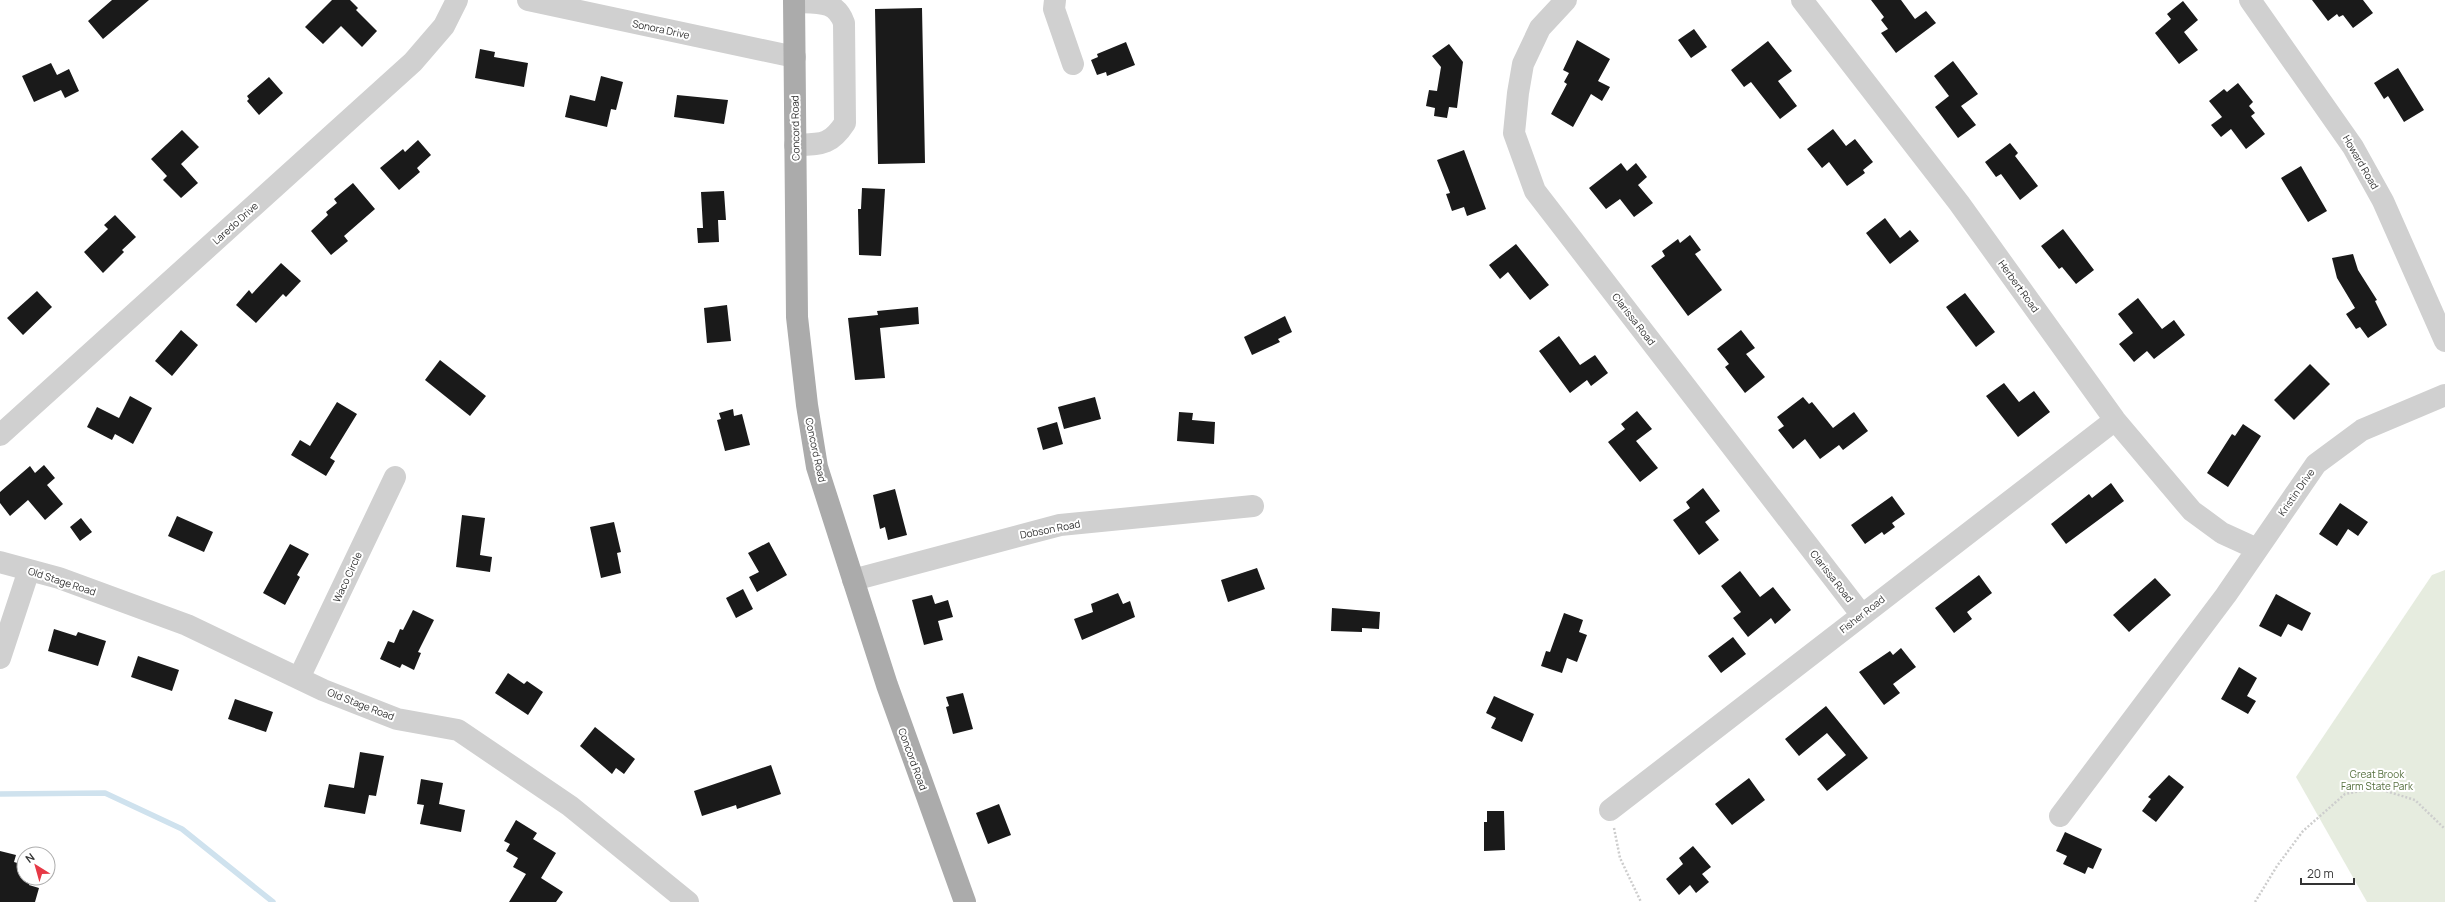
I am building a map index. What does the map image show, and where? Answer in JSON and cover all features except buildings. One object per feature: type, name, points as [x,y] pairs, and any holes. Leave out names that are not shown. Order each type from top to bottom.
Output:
[{"type":"main road","name":"Concord Road","points":[[794,1],[797,317],[807,405],[818,467],[892,700],[965,902]]},
{"type":"street","name":"Laredo Drive","points":[[0,435],[413,62],[430,45],[444,26],[457,0]]},
{"type":"street","name":"Sonora Drive","points":[[528,0],[794,57]]},
{"type":"street","points":[[1055,0],[1054,9],[1073,64]]},
{"type":"street","name":"Clarissa Road","points":[[1566,0],[1540,28],[1523,64],[1518,93],[1514,133],[1535,191],[1861,614]]},
{"type":"street","name":"Herbert Road","points":[[1802,0],[1959,203],[2115,420],[2192,511],[2222,533],[2257,549]]},
{"type":"street","name":"Howard Road","points":[[2250,0],[2354,147],[2383,201],[2445,340]]},
{"type":"street","points":[[794,1],[837,1],[844,23],[845,123],[837,136],[824,144],[795,145]]},
{"type":"street","name":"Kristin Drive","points":[[2060,816],[2101,759],[2192,641],[2316,464],[2362,430],[2445,395]]},
{"type":"street","name":"Fisher Road","points":[[1610,810],[1861,614],[2115,420]]},
{"type":"street","name":"Waco Circle","points":[[299,678],[395,477]]},
{"type":"street","name":"Dobson Road","points":[[853,580],[1060,525],[1253,506]]},
{"type":"street","name":"Old Stage Road","points":[[0,562],[59,578],[188,625],[299,678],[398,719],[458,730],[570,806],[688,902]]},
{"type":"street","points":[[0,658],[29,570]]},
{"type":"path","points":[[2256,902],[2276,866],[2303,831],[2345,794],[2376,788],[2415,800],[2445,829]]},
{"type":"path","points":[[1610,810],[1620,858],[1641,902]]},
{"type":"green space","name":"Great Brook Farm State Park","points":[[2445,570],[2445,902],[2367,902],[2296,777],[2432,575]]},
{"type":"waterway","points":[[0,794],[105,793],[182,829],[273,902]]}]
